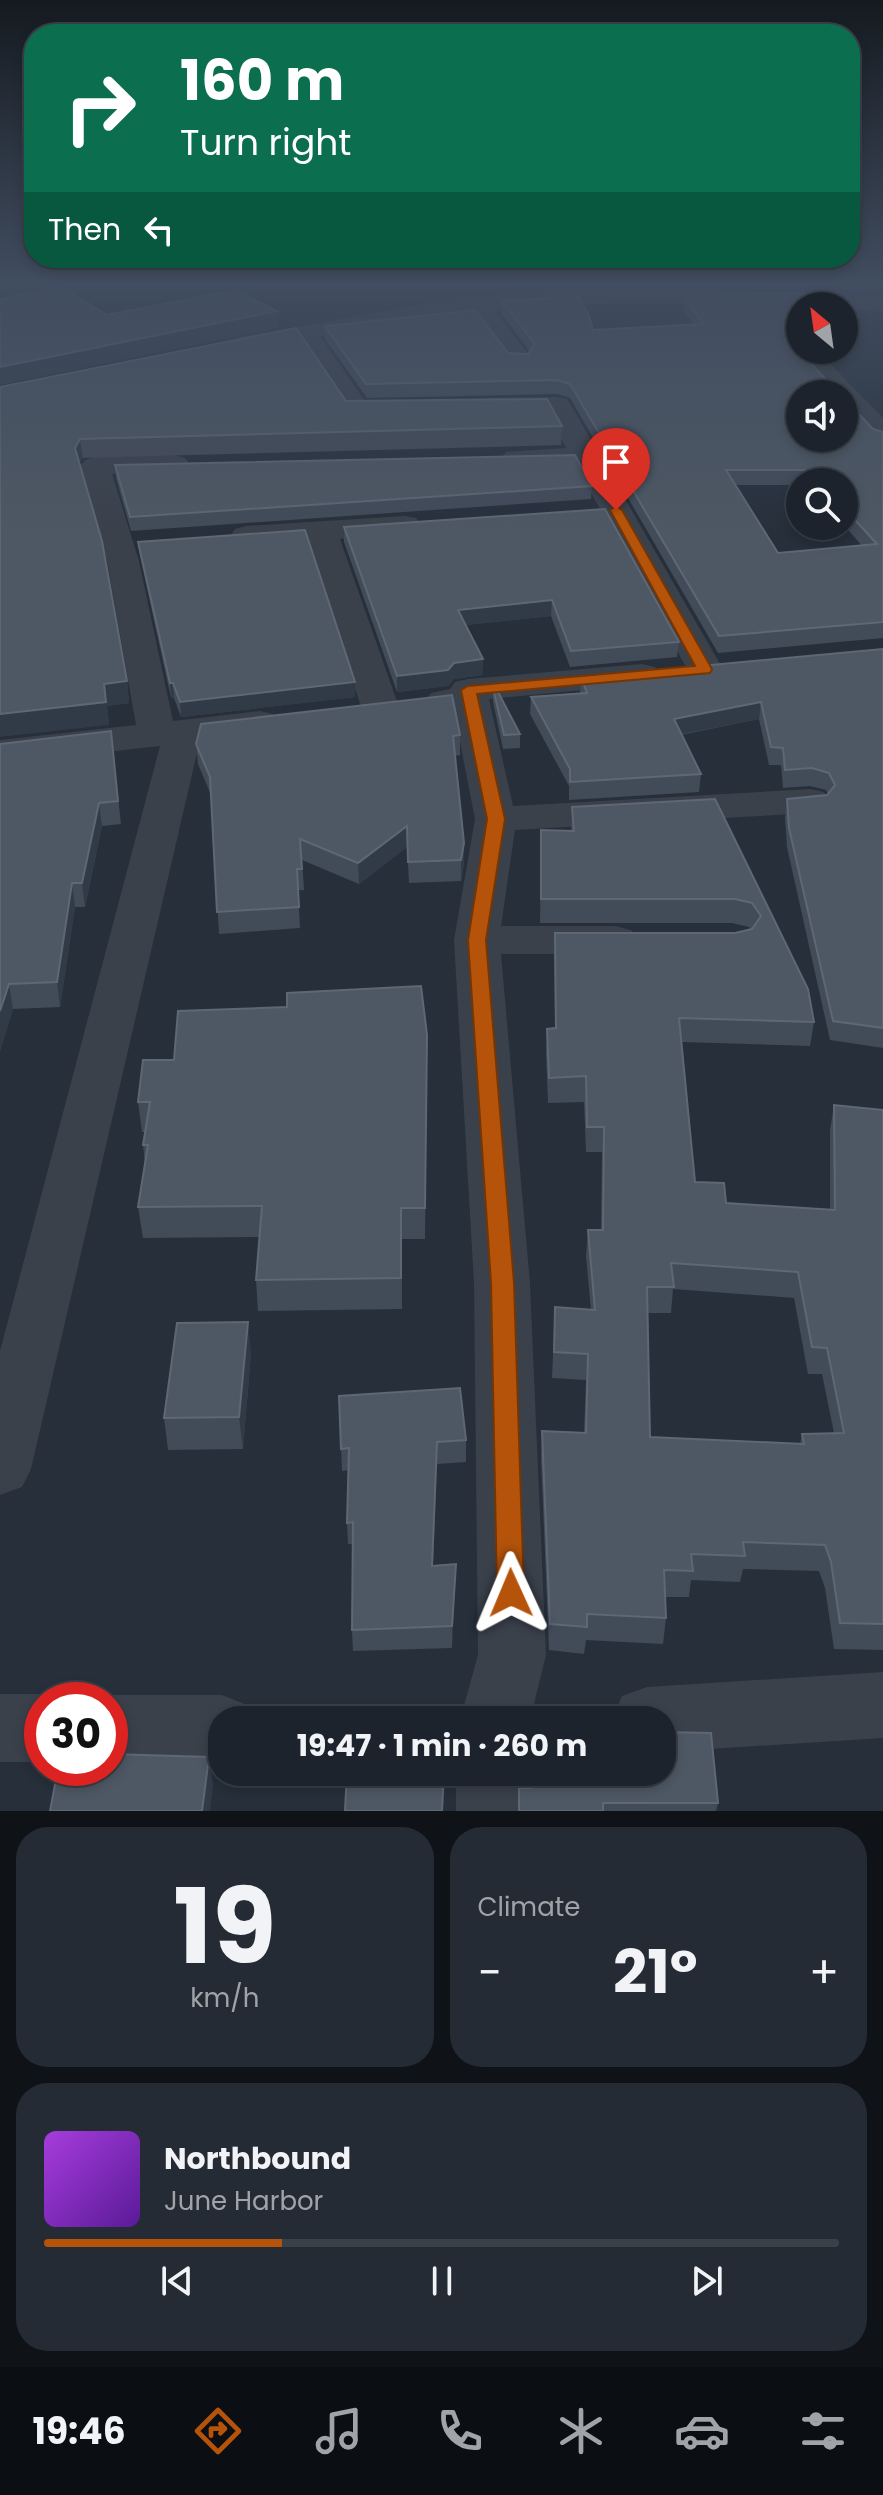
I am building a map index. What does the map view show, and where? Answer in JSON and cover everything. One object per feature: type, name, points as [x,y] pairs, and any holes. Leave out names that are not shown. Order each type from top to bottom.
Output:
[{"type":"street","points":[[327,366],[357,410],[434,408]]},
{"type":"street","points":[[817,366],[883,435]]},
{"type":"street","points":[[465,407],[557,405],[586,456],[600,511],[720,668],[468,690]]},
{"type":"street","points":[[491,458],[586,456]]},
{"type":"street","points":[[0,1469],[170,733],[95,466],[206,464]]},
{"type":"street","points":[[210,539],[430,523]]},
{"type":"street","points":[[321,531],[365,709],[462,699],[468,690]]},
{"type":"street","points":[[116,545],[147,543]]},
{"type":"street","points":[[468,690],[496,819],[477,940],[502,1283],[512,1655],[499,1706]]},
{"type":"street","points":[[0,752],[289,719]]},
{"type":"street","points":[[496,819],[810,801]]},
{"type":"street","points":[[477,940],[652,940]]},
{"type":"street","points":[[676,1718],[883,1705]]},
{"type":"street","points":[[0,1728],[24,1728]]},
{"type":"street","points":[[128,1729],[208,1729]]},
{"type":"street","points":[[492,1786],[493,1811]]},
{"type":"building","points":[[108,366],[322,366],[346,401],[547,399],[562,426],[80,439],[75,448],[102,541],[127,681],[104,684],[106,702],[0,714],[0,387]]},
{"type":"building","points":[[353,366],[813,366],[826,380],[786,380],[786,452],[858,452],[858,415],[873,429],[883,432],[883,622],[719,636],[570,384],[557,380],[366,384]]},
{"type":"building","points":[[575,455],[592,486],[130,517],[115,465]]},
{"type":"building","points":[[605,509],[679,642],[571,651],[552,600],[458,610],[483,659],[454,663],[448,670],[397,676],[344,527]]},
{"type":"building","points":[[305,530],[355,682],[180,702],[173,683],[170,683],[138,542]]},
{"type":"building","points":[[883,649],[883,1028],[833,1021],[789,828],[787,799],[827,795],[835,785],[829,773],[812,768],[785,770],[783,748],[771,747],[761,702],[674,719],[701,774],[570,782],[570,769],[531,697],[587,693],[581,677]]},
{"type":"building","points":[[493,688],[496,688],[520,734],[504,735]]},
{"type":"building","points":[[452,695],[460,735],[453,736],[464,843],[461,860],[408,862],[407,826],[358,863],[300,839],[302,869],[297,869],[299,907],[217,912],[210,777],[196,744],[201,724]]},
{"type":"building","points":[[111,731],[118,801],[99,803],[82,883],[72,883],[57,982],[9,984],[0,1011],[0,744]]},
{"type":"building","points":[[715,799],[808,989],[814,1022],[679,1018],[695,1182],[724,1183],[726,1203],[835,1210],[834,1105],[883,1110],[883,1624],[840,1623],[831,1562],[825,1545],[743,1542],[745,1556],[691,1554],[693,1571],[664,1570],[666,1618],[587,1614],[587,1627],[550,1624],[542,1431],[586,1433],[588,1354],[554,1352],[555,1307],[595,1310],[588,1230],[603,1230],[604,1127],[587,1127],[586,1076],[549,1078],[547,1029],[556,1028],[555,933],[735,933],[752,929],[761,916],[752,903],[735,899],[541,899],[541,830],[574,831],[572,807]],"holes":[[[671,1263],[798,1272],[812,1347],[827,1348],[844,1433],[802,1434],[804,1444],[650,1437],[647,1287],[674,1287]]]},
{"type":"building","points":[[421,986],[427,1035],[425,1208],[401,1208],[401,1278],[256,1280],[262,1206],[138,1207],[148,1145],[143,1145],[150,1102],[138,1102],[143,1060],[174,1060],[178,1011],[287,1007],[287,993]]},
{"type":"building","points":[[248,1322],[239,1417],[164,1418],[177,1323]]},
{"type":"building","points":[[460,1388],[466,1440],[437,1442],[432,1566],[456,1564],[452,1626],[352,1630],[353,1522],[347,1523],[349,1448],[341,1449],[339,1396]]},
{"type":"building","points":[[676,1732],[711,1733],[718,1803],[603,1803],[603,1811],[519,1811],[519,1788],[676,1786]]},
{"type":"building","points":[[128,1755],[208,1757],[202,1811],[50,1811],[55,1786],[128,1786]]},
{"type":"building","points":[[346,1786],[443,1786],[442,1811],[345,1811]]},
{"type":"route","points":[[511,1593],[502,1283],[477,940],[496,819],[468,690],[705,669],[616,510]]}]
